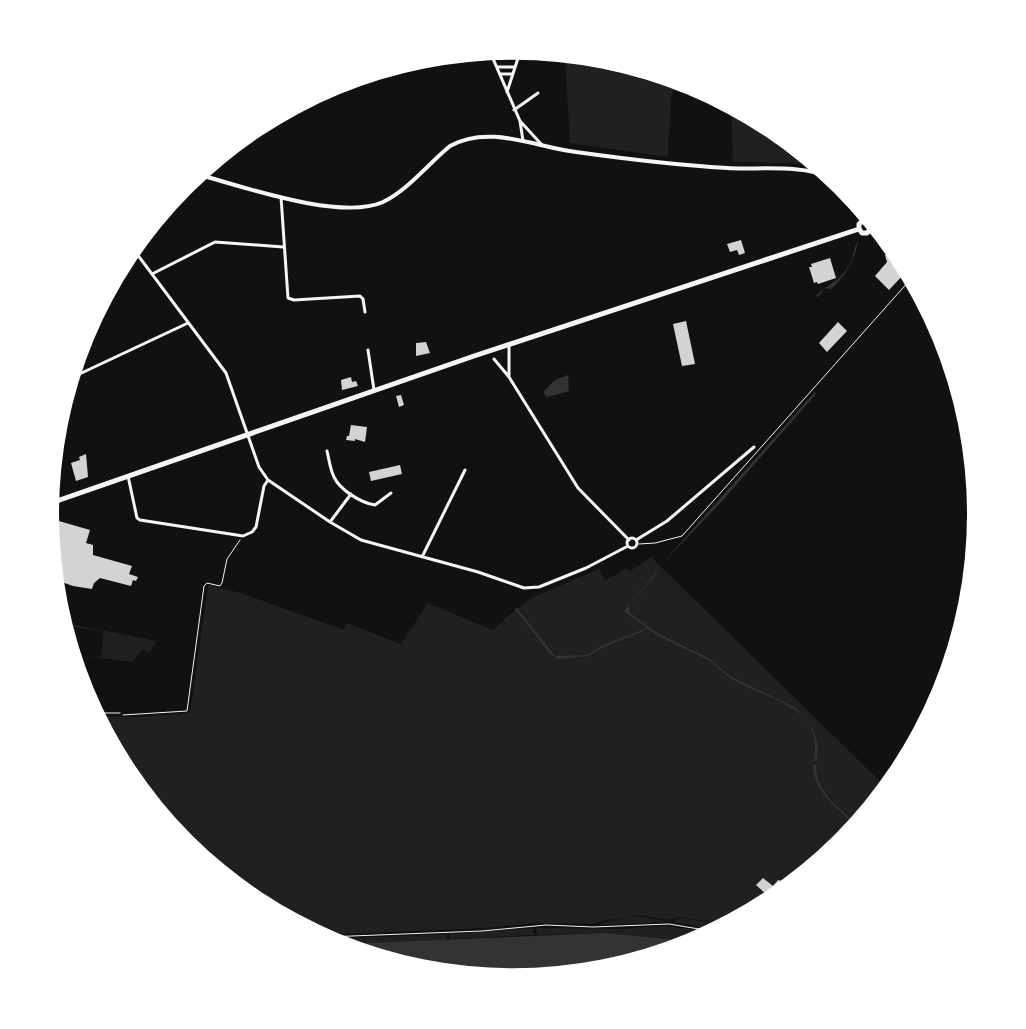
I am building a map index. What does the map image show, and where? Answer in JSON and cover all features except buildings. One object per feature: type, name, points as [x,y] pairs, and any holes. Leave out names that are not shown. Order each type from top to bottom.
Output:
[{"type":"main road","points":[[859,229],[861,223]]},
{"type":"main road","points":[[859,229],[862,233],[868,232]]},
{"type":"main road","points":[[59,500],[374,390],[859,229]]},
{"type":"street","points":[[507,93],[517,60]]},
{"type":"street","points":[[494,61],[520,121],[542,145]]},
{"type":"street","points":[[497,67],[514,67]]},
{"type":"street","points":[[500,74],[512,74]]},
{"type":"street","points":[[514,110],[538,93]]},
{"type":"street","points":[[520,121],[524,141]]},
{"type":"street","points":[[208,178],[310,204],[346,207],[373,206],[393,196],[450,146],[460,140],[475,138],[524,141],[574,152],[726,168],[802,171],[814,174]]},
{"type":"street","points":[[281,197],[283,247],[289,299],[360,296],[363,299],[366,312]]},
{"type":"street","points":[[152,274],[215,242],[283,247]]},
{"type":"street","points":[[139,257],[226,373],[259,467],[268,480],[360,540],[532,588],[586,568],[628,546],[633,548],[637,542],[667,521],[754,447]]},
{"type":"street","points":[[81,373],[188,323]]},
{"type":"street","points":[[509,377],[510,345]]},
{"type":"street","points":[[368,350],[374,390]]},
{"type":"street","points":[[494,359],[509,377],[578,488],[629,540]]},
{"type":"street","points":[[327,450],[333,476],[338,484],[366,504],[375,505],[391,494]]},
{"type":"street","points":[[422,557],[465,470]]},
{"type":"street","points":[[128,476],[137,518],[140,520],[243,536],[256,527],[264,486],[268,480]]},
{"type":"street","points":[[330,522],[352,494]]},
{"type":"street","points":[[629,540],[633,538],[637,542]]},
{"type":"street","points":[[628,546],[629,540]]},
{"type":"lane","points":[[105,713],[120,712]]},
{"type":"path","points":[[637,542],[655,544],[682,536],[905,286]]},
{"type":"path","points":[[120,712],[126,715],[187,711],[204,586],[208,583],[220,586],[227,559],[243,536]]},
{"type":"path","points":[[345,936],[482,931],[546,925],[593,927],[669,924],[699,929]]},
{"type":"shaded area","points":[[565,63],[631,76],[674,90],[671,98],[668,157],[570,143]]},
{"type":"shaded area","points":[[731,116],[765,137],[802,164],[733,162]]},
{"type":"shaded area","points":[[858,241],[855,255],[852,261],[845,273],[831,289],[825,288],[837,280],[850,264]]},
{"type":"shaded area","points":[[568,375],[569,391],[547,397],[543,392],[555,380]]},
{"type":"shaded area","points":[[815,392],[816,394],[722,501],[660,566]]},
{"type":"shaded area","points":[[651,557],[880,781],[855,814],[813,856],[765,892],[714,922],[681,917],[670,920],[638,915],[605,920],[593,924],[536,923],[486,928],[340,934],[286,908],[236,875],[213,856],[171,814],[153,791],[135,767],[107,716],[135,717],[190,713],[208,585],[241,593],[344,630],[347,623],[401,644],[428,603],[493,630],[533,597],[599,569],[605,581],[625,569],[630,571]]},
{"type":"shaded area","points":[[656,572],[629,605],[629,612],[657,633],[710,659],[730,676],[796,708],[814,731],[818,746],[817,760],[814,761],[815,742],[810,727],[801,715],[789,706],[744,686],[730,678],[710,661],[669,642],[648,629],[602,648],[588,656],[558,659],[551,655],[515,609],[517,608],[555,656],[587,655],[601,646],[647,628],[624,611]]},
{"type":"shaded area","points":[[72,624],[157,641],[149,653],[143,649],[132,662],[85,656],[101,657],[104,631],[73,627]]},
{"type":"shaded area","points":[[816,764],[819,782],[823,790],[851,818],[849,820],[821,791],[814,775],[813,765]]},
{"type":"shaded area","points":[[638,916],[668,922],[600,925],[608,921]]},
{"type":"shaded area","points":[[681,918],[713,923],[703,927],[672,922]]},
{"type":"shaded area","points":[[666,926],[696,930],[673,939],[604,933],[537,935],[536,928],[621,929]]},
{"type":"shaded area","points":[[533,928],[534,935],[450,939],[450,934]]},
{"type":"shaded area","points":[[604,933],[673,939],[602,960],[543,968],[513,969],[483,968],[424,960],[362,943]]},
{"type":"shaded area","points":[[447,934],[447,940],[362,943],[350,938]]}]
